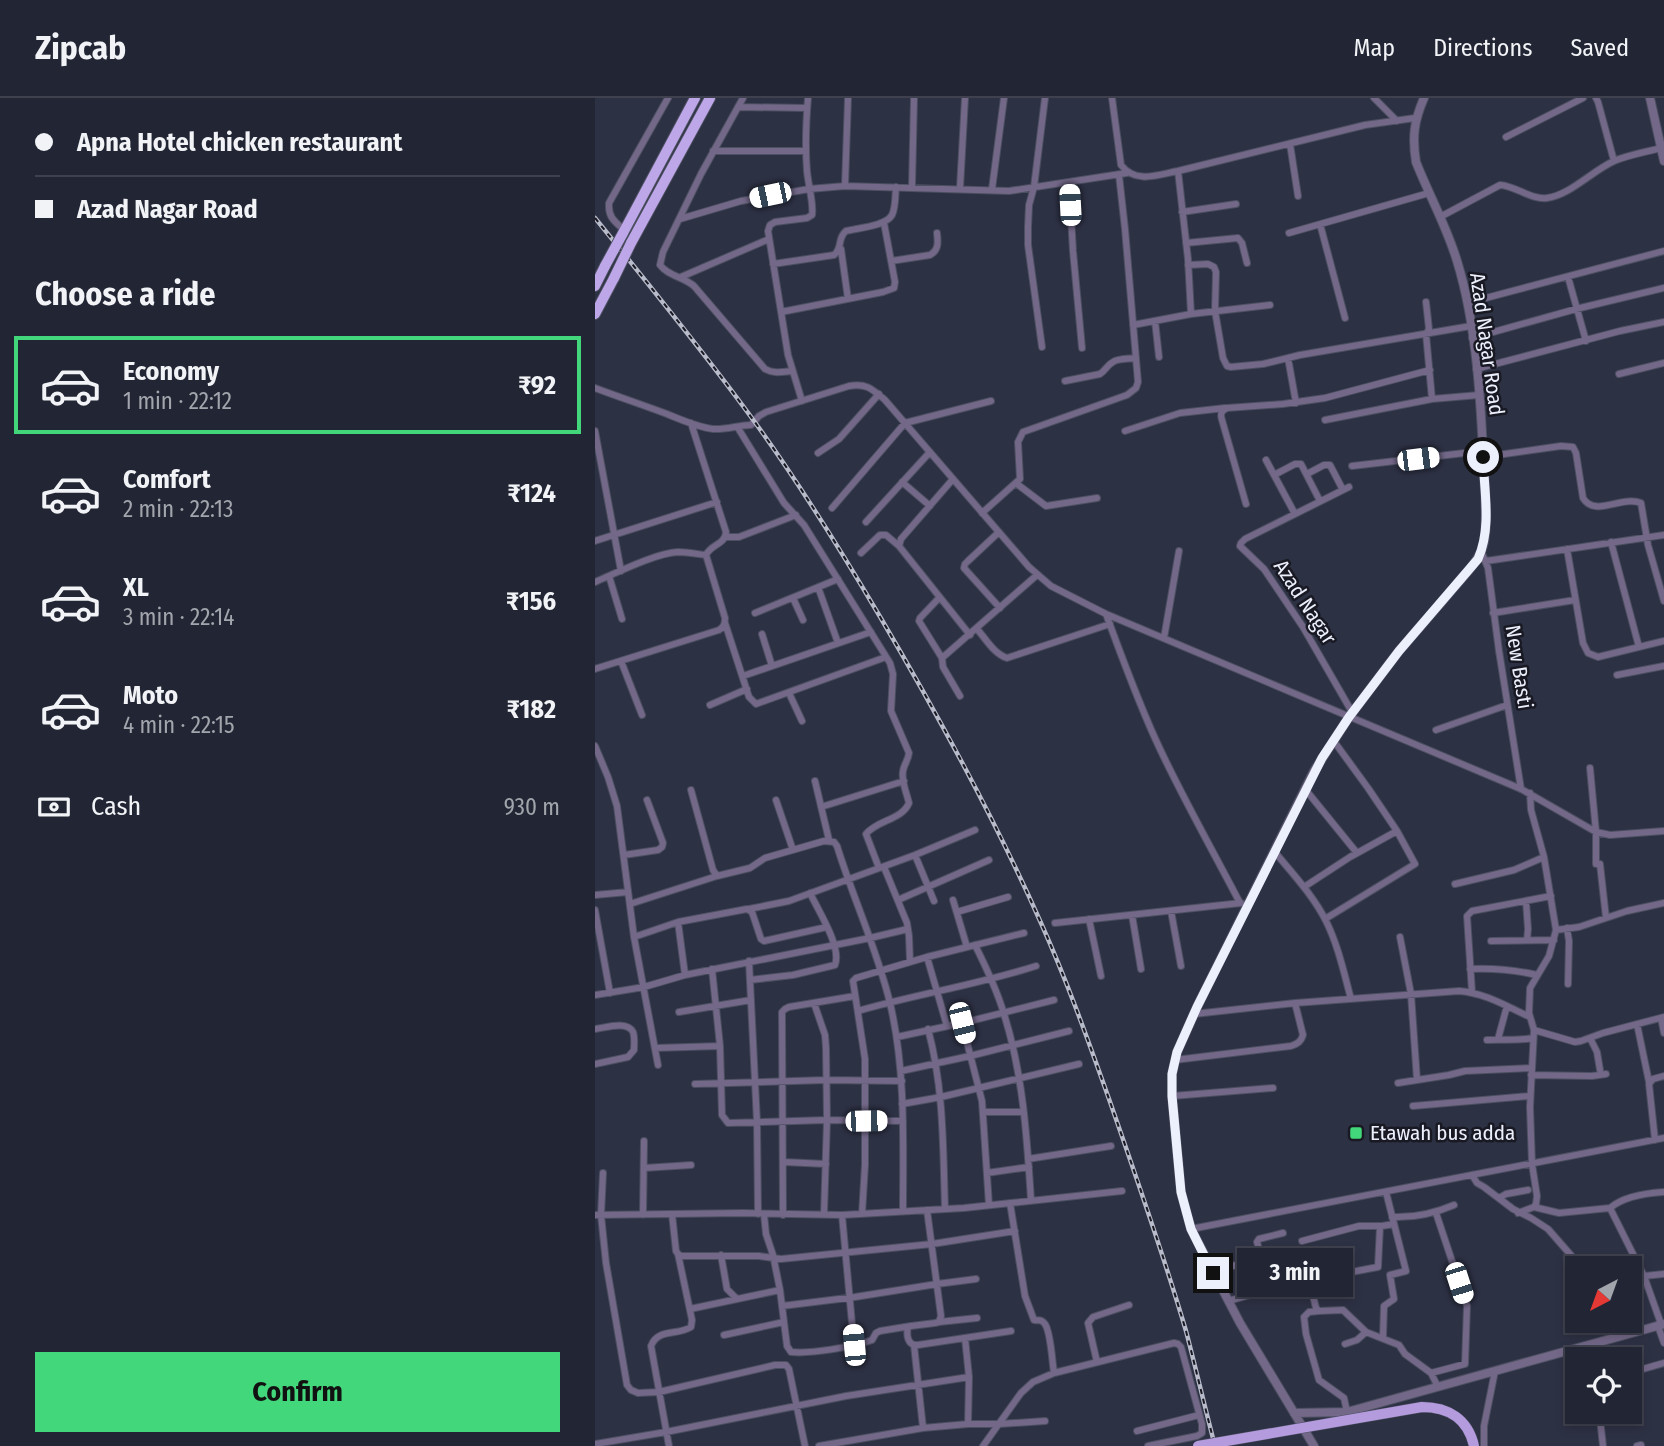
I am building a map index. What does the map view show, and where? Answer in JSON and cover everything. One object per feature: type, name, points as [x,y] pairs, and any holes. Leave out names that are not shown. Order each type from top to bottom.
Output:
[{"type":"highway","points":[[595,286],[695,98]]},
{"type":"highway","points":[[595,314],[710,98]]},
{"type":"main road","points":[[1198,1446],[1422,1407],[1437,1407],[1462,1422],[1474,1446]]},
{"type":"street","points":[[624,231],[610,215],[609,203],[668,98]]},
{"type":"street","points":[[743,98],[701,174],[663,252],[660,265],[663,270],[694,286],[765,369],[776,373],[792,371]]},
{"type":"street","points":[[802,401],[792,371],[768,231],[770,225],[775,222],[812,215],[806,151],[808,98]]},
{"type":"street","points":[[845,186],[848,98]]},
{"type":"street","points":[[912,187],[914,98]]},
{"type":"street","points":[[960,188],[965,98]]},
{"type":"street","points":[[992,189],[1005,98]]},
{"type":"street","points":[[1042,347],[1028,245],[1029,205],[1034,187],[1045,98]]},
{"type":"street","points":[[1112,98],[1121,165],[1128,173],[1146,177],[1364,125],[1415,118]]},
{"type":"street","points":[[1374,98],[1397,121]]},
{"type":"street","name":"Azad Nagar Road","points":[[1314,1446],[1228,1301],[1191,1229],[1181,1192],[1172,1074],[1194,1014],[1305,789],[1333,740],[1399,651],[1478,559],[1484,545],[1486,528],[1483,454],[1471,326],[1457,261],[1416,162],[1415,118],[1423,98]]},
{"type":"street","points":[[1506,137],[1583,98]]},
{"type":"street","points":[[1596,98],[1614,161]]},
{"type":"street","points":[[1650,98],[1664,161]]},
{"type":"street","points":[[738,107],[807,108]]},
{"type":"street","points":[[1290,144],[1298,196]]},
{"type":"street","points":[[1440,217],[1500,185],[1550,198],[1614,161],[1661,148]]},
{"type":"street","points":[[713,151],[806,151]]},
{"type":"street","points":[[1178,171],[1191,314]]},
{"type":"street","points":[[680,219],[741,201],[809,189],[845,186],[1009,191],[1128,173]]},
{"type":"street","points":[[982,513],[1020,480],[1018,442],[1023,432],[1127,395],[1136,388],[1138,382],[1119,175]]},
{"type":"street","points":[[1069,182],[1082,348]]},
{"type":"street","points":[[848,299],[840,238],[845,231],[884,223],[891,218],[896,187]]},
{"type":"street","points":[[1289,233],[1429,193]]},
{"type":"street","points":[[1182,212],[1235,204]]},
{"type":"street","points":[[781,312],[894,288],[884,223]]},
{"type":"street","points":[[1320,224],[1345,318]]},
{"type":"street","points":[[891,261],[934,253],[938,243],[937,233]]},
{"type":"street","points":[[1186,243],[1238,238],[1241,239],[1247,263]]},
{"type":"street","points":[[681,277],[769,239]]},
{"type":"street","points":[[773,264],[828,257],[834,255],[840,247]]},
{"type":"street","points":[[1467,303],[1664,251]]},
{"type":"street","points":[[1188,265],[1208,264],[1215,267],[1215,311],[1223,358],[1227,366],[1231,367],[1263,364],[1471,326]]},
{"type":"street","points":[[1568,277],[1586,341]]},
{"type":"street","points":[[1472,338],[1664,288]]},
{"type":"street","points":[[1426,302],[1432,399]]},
{"type":"street","points":[[1133,325],[1191,314],[1271,305]]},
{"type":"street","points":[[1154,321],[1159,357]]},
{"type":"street","points":[[1476,369],[1664,322]]},
{"type":"street","points":[[1065,381],[1100,374],[1117,360],[1136,358]]},
{"type":"street","points":[[1288,358],[1296,402]]},
{"type":"street","points":[[1619,374],[1664,363]]},
{"type":"street","points":[[1125,431],[1179,413],[1296,402],[1344,394],[1430,370]]},
{"type":"street","points":[[595,388],[714,429],[751,425],[766,412],[858,384],[867,386],[879,394],[1037,575],[1064,594],[1521,789],[1595,832],[1610,835],[1664,831]]},
{"type":"street","points":[[818,453],[839,439],[879,394]]},
{"type":"street","points":[[1325,420],[1432,399],[1479,395]]},
{"type":"street","points":[[832,508],[905,423],[991,401]]},
{"type":"street","points":[[1227,408],[1221,415],[1246,504]]},
{"type":"street","points":[[691,423],[726,532],[722,542],[706,555]]},
{"type":"street","points":[[739,428],[784,503],[804,524],[886,656],[893,674],[891,711],[909,754],[903,770],[909,803],[902,813],[871,828],[866,834],[898,900],[908,929],[910,962]]},
{"type":"street","points":[[595,431],[621,571]]},
{"type":"street","points":[[1352,466],[1573,447],[1583,498],[1587,504],[1598,507],[1631,500],[1641,503],[1664,601]]},
{"type":"street","points":[[866,522],[930,452]]},
{"type":"street","points":[[1266,460],[1295,514]]},
{"type":"street","points":[[1274,475],[1301,464],[1320,501]]},
{"type":"street","name":"Azad Nagar","points":[[1307,474],[1324,465],[1330,465],[1346,489],[1245,539],[1240,546],[1257,561],[1303,627],[1350,715]]},
{"type":"street","points":[[899,546],[901,539],[953,479]]},
{"type":"street","points":[[902,482],[930,506]]},
{"type":"street","points":[[1017,484],[1046,506],[1097,498]]},
{"type":"street","points":[[595,541],[717,502]]},
{"type":"street","points":[[726,537],[739,537],[796,515]]},
{"type":"street","points":[[999,532],[964,568],[1000,608]]},
{"type":"street","points":[[861,553],[880,534],[886,536],[899,546],[970,635]]},
{"type":"street","points":[[1486,561],[1664,535]]},
{"type":"street","points":[[1611,542],[1639,647]]},
{"type":"street","points":[[1567,549],[1583,643],[1588,653],[1598,657],[1664,641]]},
{"type":"street","points":[[1164,638],[1179,551]]},
{"type":"street","name":"New Basti","points":[[1481,551],[1486,561],[1521,789]]},
{"type":"street","points":[[595,582],[673,553],[706,555]]},
{"type":"street","points":[[706,555],[725,624],[750,697],[756,704],[886,656]]},
{"type":"street","points":[[942,659],[1037,575]]},
{"type":"street","points":[[608,576],[622,619]]},
{"type":"street","points":[[755,613],[838,579]]},
{"type":"street","points":[[818,587],[838,643]]},
{"type":"street","points":[[793,598],[803,620]]},
{"type":"street","points":[[939,598],[919,621],[960,696]]},
{"type":"street","points":[[1493,612],[1576,600]]},
{"type":"street","points":[[1106,614],[1129,678],[1159,747],[1240,903]]},
{"type":"street","points":[[595,669],[719,630],[725,624]]},
{"type":"street","points":[[977,629],[996,652],[1007,658],[1110,624]]},
{"type":"street","points":[[743,677],[871,632]]},
{"type":"street","points":[[762,634],[772,666]]},
{"type":"street","points":[[621,661],[642,715]]},
{"type":"street","points":[[1617,675],[1664,666]]},
{"type":"street","points":[[710,705],[747,689]]},
{"type":"street","points":[[789,693],[801,721]]},
{"type":"street","points":[[1436,730],[1507,705]]},
{"type":"street","points":[[1325,919],[1415,864],[1397,831],[1333,740]]},
{"type":"street","points":[[595,748],[614,793],[634,937],[658,1065]]},
{"type":"street","points":[[1590,768],[1598,864],[1606,918]]},
{"type":"street","points":[[814,781],[829,840]]},
{"type":"street","points":[[821,807],[904,781]]},
{"type":"street","points":[[1305,789],[1357,853]]},
{"type":"street","points":[[691,790],[717,876]]},
{"type":"street","points":[[1529,793],[1544,856],[1556,930],[1548,959],[1530,988],[1529,1017],[1534,1030],[1531,1096],[1532,1164],[1537,1196],[1534,1206]]},
{"type":"street","points":[[624,855],[662,847],[647,800]]},
{"type":"street","points":[[776,800],[793,850]]},
{"type":"street","points":[[634,937],[678,922],[780,904],[975,830]]},
{"type":"street","points":[[1304,887],[1397,831]]},
{"type":"street","points":[[630,904],[717,876],[750,869],[765,858],[829,840],[834,842],[881,971],[897,1037],[902,1080],[903,1210]]},
{"type":"street","points":[[1274,851],[1304,887],[1325,919],[1337,948],[1351,999]]},
{"type":"street","points":[[915,855],[934,901]]},
{"type":"street","points":[[1455,884],[1514,870],[1544,856]]},
{"type":"street","points":[[898,900],[989,860]]},
{"type":"street","points":[[595,895],[628,892]]},
{"type":"street","points":[[750,980],[793,975],[835,965],[835,945],[810,893]]},
{"type":"street","points":[[1472,992],[1467,916],[1472,911],[1551,896]]},
{"type":"street","points":[[957,912],[1008,897]]},
{"type":"street","points":[[953,900],[971,946],[992,980],[1013,1045],[1023,1112],[1031,1200]]},
{"type":"street","points":[[1526,901],[1527,940]]},
{"type":"street","points":[[1055,923],[1250,902]]},
{"type":"street","points":[[1556,930],[1579,927],[1664,903]]},
{"type":"street","points":[[749,909],[764,941],[827,928]]},
{"type":"street","points":[[595,910],[610,993]]},
{"type":"street","points":[[1171,911],[1181,966]]},
{"type":"street","points":[[1132,915],[1141,969]]},
{"type":"street","points":[[1089,919],[1101,976]]},
{"type":"street","points":[[678,922],[685,975]]},
{"type":"street","points":[[1567,928],[1568,984]]},
{"type":"street","points":[[595,995],[643,988],[685,975],[870,939],[908,929]]},
{"type":"street","points":[[862,1214],[865,1081],[863,1038],[853,981],[926,957],[1024,933]]},
{"type":"street","points":[[1400,937],[1411,994],[1417,1080]]},
{"type":"street","points":[[1491,941],[1553,940]]},
{"type":"street","points":[[926,957],[947,1026]]},
{"type":"street","points":[[749,961],[761,1214],[780,1290],[788,1349],[786,1365],[805,1446]]},
{"type":"street","points":[[858,1011],[992,980],[1036,966]]},
{"type":"street","points":[[1470,969],[1495,968],[1537,975]]},
{"type":"street","points":[[712,969],[720,1046],[722,1115],[727,1123],[827,1119],[903,1121]]},
{"type":"street","points":[[1194,1014],[1296,1003],[1459,991],[1472,992],[1529,1017]]},
{"type":"street","points":[[783,1215],[782,1012],[789,1007],[855,996]]},
{"type":"street","points":[[679,1012],[751,1000]]},
{"type":"street","points":[[897,1037],[1054,1000]]},
{"type":"street","points":[[814,1003],[825,1035],[827,1119],[824,1214]]},
{"type":"street","points":[[1175,1060],[1297,1044],[1303,1035],[1296,1003]]},
{"type":"street","points":[[1499,1039],[1507,1006]]},
{"type":"street","points":[[1534,1030],[1575,1042],[1663,1018],[1664,1033]]},
{"type":"street","points":[[962,1023],[980,1087],[984,1112],[989,1205]]},
{"type":"street","points":[[1637,1024],[1649,1082],[1655,1140]]},
{"type":"street","points":[[595,1029],[620,1026],[630,1028],[634,1050],[628,1057],[595,1064]]},
{"type":"street","points":[[928,1029],[941,1097],[945,1209]]},
{"type":"street","points":[[901,1070],[1069,1031]]},
{"type":"street","points":[[1487,1040],[1533,1038]]},
{"type":"street","points":[[1398,1083],[1465,1071],[1532,1071],[1592,1076],[1603,1072],[1590,1038]]},
{"type":"street","points":[[655,1048],[720,1046]]},
{"type":"street","points":[[902,1104],[1079,1064]]},
{"type":"street","points":[[1649,1082],[1664,1076]]},
{"type":"street","points":[[695,1084],[902,1080]]},
{"type":"street","points":[[1172,1096],[1273,1088]]},
{"type":"street","points":[[1413,1107],[1531,1096]]},
{"type":"street","points":[[984,1112],[1023,1112]]},
{"type":"street","points":[[1191,1229],[1664,1138]]},
{"type":"street","points":[[643,1214],[644,1141]]},
{"type":"street","points":[[1028,1159],[1111,1146]]},
{"type":"street","points":[[784,1162],[826,1164]]},
{"type":"street","points":[[644,1168],[691,1165]]},
{"type":"street","points":[[988,1173],[1029,1167]]},
{"type":"street","points":[[603,1173],[598,1215],[627,1385],[631,1390],[638,1393],[659,1392],[775,1365],[786,1365]]},
{"type":"street","points":[[1472,1175],[1476,1183],[1518,1213],[1548,1229],[1572,1256]]},
{"type":"street","points":[[1499,1199],[1506,1194],[1528,1190]]},
{"type":"street","points":[[598,1215],[842,1215],[945,1209],[1122,1191]]},
{"type":"street","points":[[1383,1337],[1384,1306],[1394,1299],[1390,1275],[1406,1271],[1386,1192]]},
{"type":"street","points":[[1518,1213],[1534,1206],[1559,1213],[1609,1208],[1618,1202],[1664,1192]]},
{"type":"street","points":[[1010,1203],[1025,1296],[1031,1317],[1045,1324],[1048,1331],[1054,1373]]},
{"type":"street","points":[[1301,1241],[1359,1226],[1380,1226],[1436,1213],[1454,1205]]},
{"type":"street","points":[[1609,1208],[1644,1276],[1660,1321],[1664,1343]]},
{"type":"street","points":[[927,1210],[941,1316],[939,1322]]},
{"type":"street","points":[[1431,1373],[1465,1364],[1467,1306],[1436,1213]]},
{"type":"street","points":[[669,1446],[651,1346],[659,1334],[685,1331],[691,1327],[692,1320],[672,1214]]},
{"type":"street","points":[[842,1215],[854,1345]]},
{"type":"street","points":[[1228,1301],[1341,1273],[1378,1267],[1380,1226]]},
{"type":"street","points":[[678,1254],[759,1256],[774,1259],[932,1244],[1015,1231]]},
{"type":"street","points":[[1270,1290],[1258,1241],[1283,1233]]},
{"type":"street","points":[[721,1255],[727,1289],[737,1299]]},
{"type":"street","points":[[1280,1262],[1305,1256],[1318,1311]]},
{"type":"street","points":[[1212,1271],[1261,1259]]},
{"type":"street","points":[[1644,1276],[1664,1274]]},
{"type":"street","points":[[782,1306],[976,1279]]},
{"type":"street","points":[[689,1309],[780,1290]]},
{"type":"street","points":[[1097,1362],[1088,1323],[1093,1317],[1129,1305]]},
{"type":"street","points":[[1347,1412],[1344,1398],[1319,1380],[1306,1334],[1304,1317],[1309,1312],[1343,1310],[1366,1332],[1399,1345],[1408,1357],[1431,1373],[1438,1387]]},
{"type":"street","points":[[788,1349],[795,1352],[854,1345],[872,1340],[880,1331],[977,1318]]},
{"type":"street","points":[[724,1335],[784,1322]]},
{"type":"street","points":[[1294,1413],[1347,1412],[1661,1325]]},
{"type":"street","points":[[911,1326],[907,1330],[909,1342],[914,1346],[923,1428]]},
{"type":"street","points":[[914,1346],[1011,1331]]},
{"type":"street","points":[[1345,1344],[1357,1340],[1366,1332]]},
{"type":"street","points":[[965,1338],[969,1377],[968,1423]]},
{"type":"street","points":[[983,1446],[1021,1393],[1034,1382],[1054,1373],[1178,1343],[1203,1429],[1200,1435],[1148,1446]]},
{"type":"street","points":[[1598,1343],[1599,1347]]},
{"type":"street","points":[[1642,1369],[1664,1363]]},
{"type":"street","points":[[1483,1446],[1484,1426],[1495,1371]]},
{"type":"street","points":[[595,1445],[846,1396],[969,1377]]},
{"type":"street","points":[[1137,1431],[1199,1415]]},
{"type":"street","points":[[819,1446],[923,1428],[1045,1420]]},
{"type":"street","points":[[1601,1424],[1603,1446]]},
{"type":"railway","points":[[595,218],[716,370],[803,492],[901,653],[985,805],[1051,945],[1093,1055],[1177,1302],[1215,1446]]},
{"type":"place","name":"Etawah bus adda","points":[[1356,1133]]},
{"type":"route","points":[[1213,1273],[1191,1229],[1181,1192],[1172,1096],[1172,1074],[1177,1052],[1314,771],[1349,717],[1399,651],[1478,559],[1484,545],[1486,528],[1483,457]]}]
